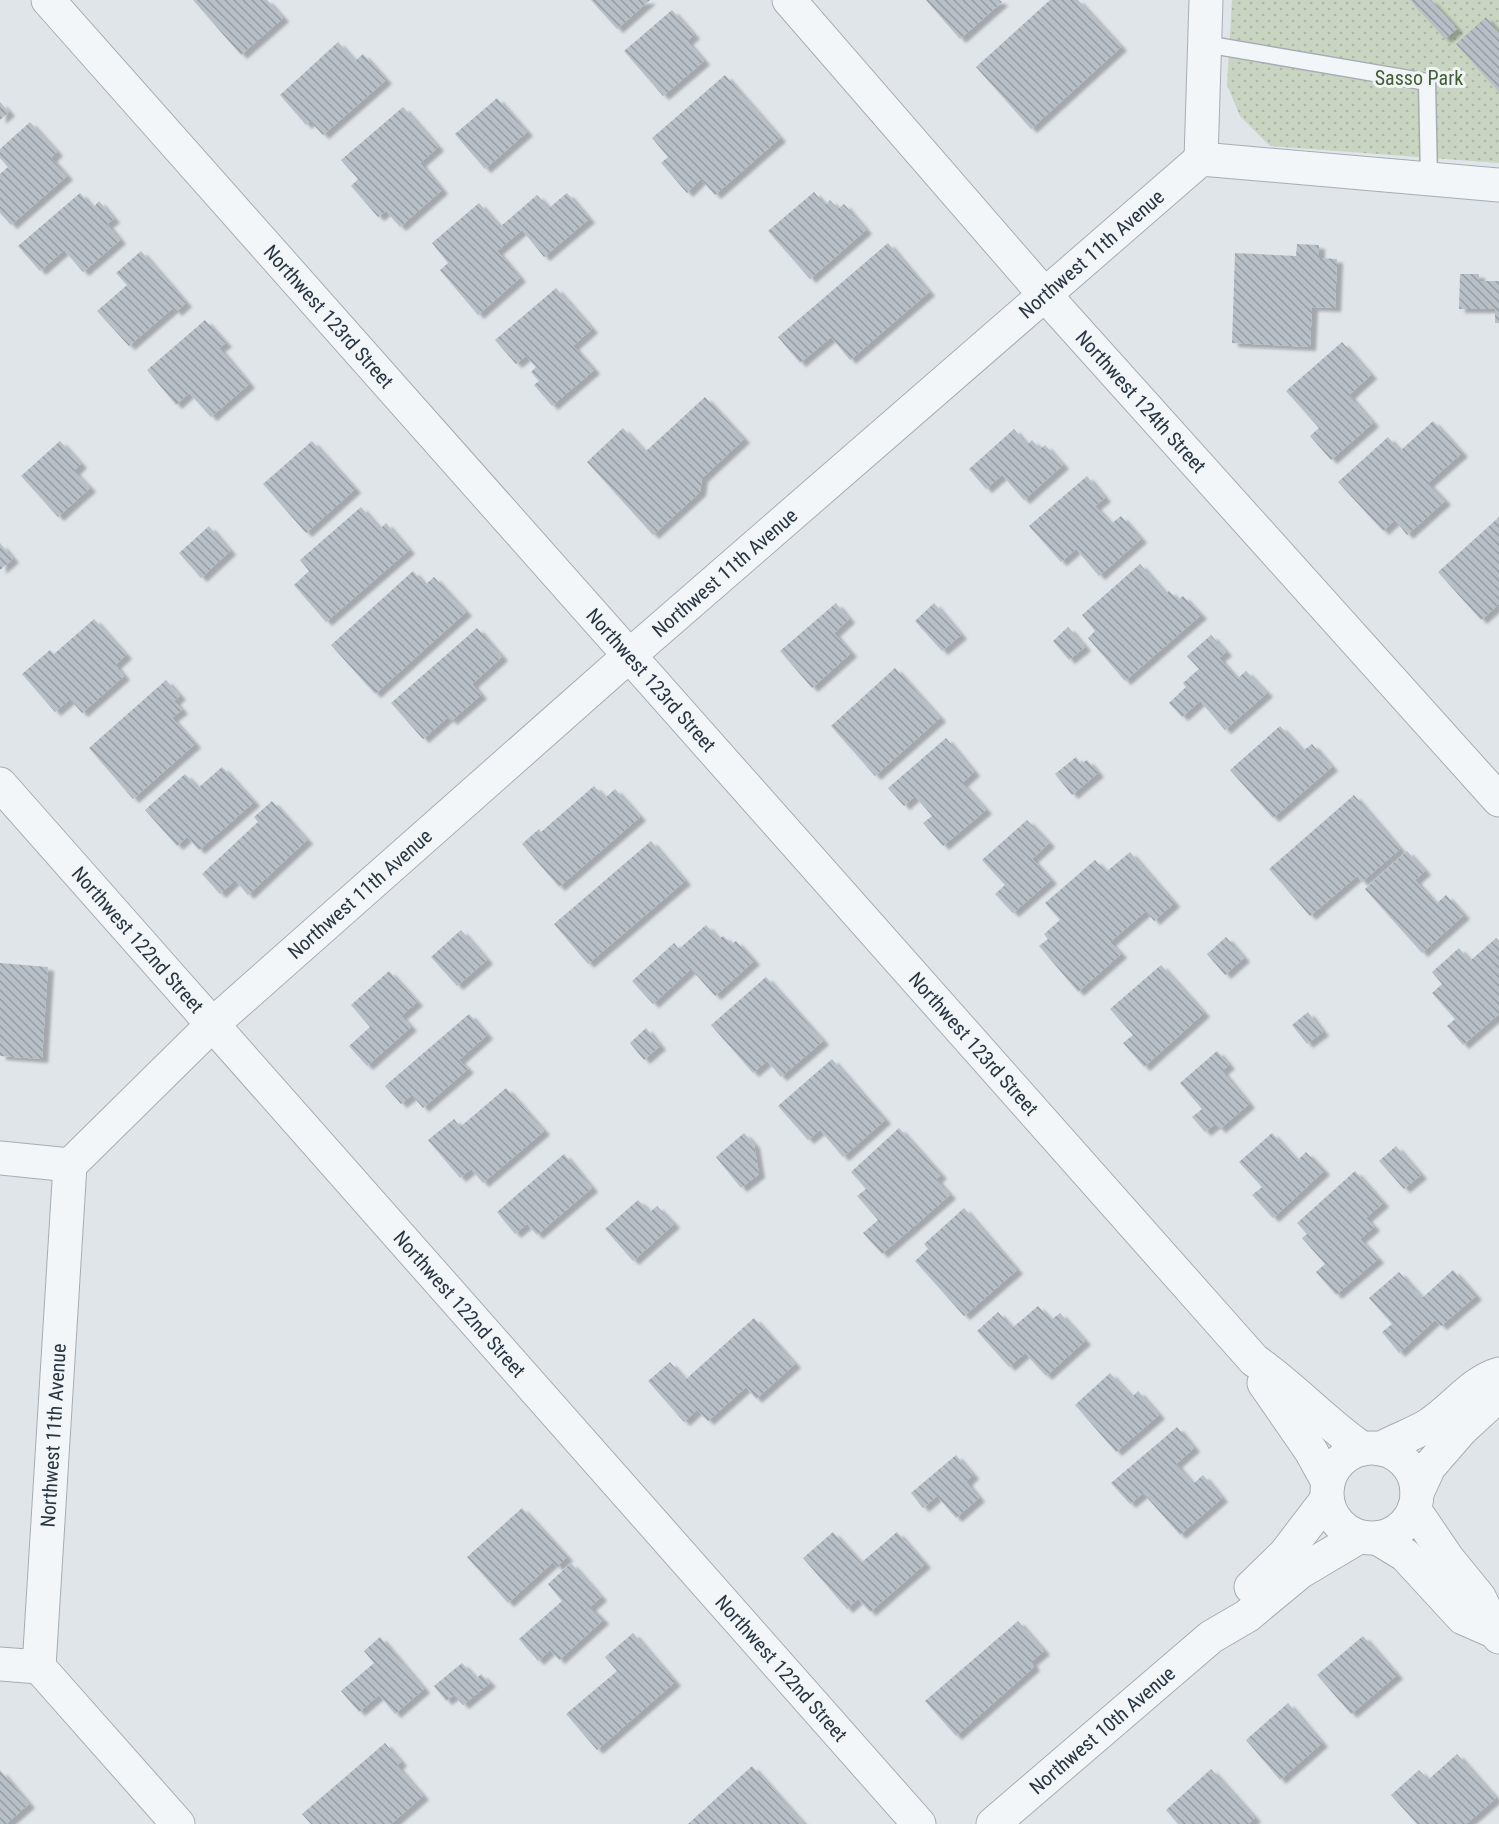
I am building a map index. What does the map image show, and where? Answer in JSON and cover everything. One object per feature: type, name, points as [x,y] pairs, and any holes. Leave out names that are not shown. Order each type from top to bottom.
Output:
[{"type":"street","name":"Northwest 123rd Street","points":[[48,0],[1254,1360],[1284,1381],[1311,1409],[1372,1449]]},
{"type":"street","name":"Northwest 124th Street","points":[[789,0],[1045,295],[1499,800]]},
{"type":"street","points":[[1206,0],[1201,159],[1499,185]]},
{"type":"street","name":"Northwest 11th Avenue","points":[[39,1667],[70,1165],[214,1023],[630,655],[1201,159]]},
{"type":"street","name":"Northwest 122nd Street","points":[[0,784],[214,1023],[919,1824]]},
{"type":"street","points":[[0,1158],[70,1165]]},
{"type":"street","name":"Northwest 123rd Street","points":[[1254,1360],[1268,1390],[1311,1451],[1327,1491]]},
{"type":"street","points":[[1497,1634],[1463,1618],[1405,1555],[1338,1522],[1327,1491],[1336,1465],[1350,1452],[1372,1449],[1425,1427],[1486,1378],[1499,1374]]},
{"type":"street","points":[[1368,1537],[1393,1533],[1406,1523],[1429,1467],[1462,1429],[1499,1395]]},
{"type":"street","points":[[1372,1449],[1403,1461],[1414,1476],[1416,1501],[1448,1559],[1479,1597],[1497,1634]]},
{"type":"street","name":"Northwest 10th Avenue","points":[[1210,1637],[1233,1604],[1285,1554],[1327,1491]]},
{"type":"street","name":"Northwest 10th Avenue","points":[[993,1824],[1210,1637],[1247,1616],[1299,1572],[1368,1537]]},
{"type":"street","points":[[0,1664],[39,1667],[178,1824]]},
{"type":"lane","points":[[1205,44],[1427,81],[1429,179]]},
{"type":"green space","name":"Sasso Park","points":[[1232,0],[1499,0],[1499,163],[1270,146],[1240,116],[1227,85]]},
{"type":"building","points":[[193,0],[267,0],[283,18],[241,55]]},
{"type":"building","points":[[591,0],[650,0],[617,29]]},
{"type":"building","points":[[926,0],[999,0],[1002,2],[960,39]]},
{"type":"building","points":[[1050,0],[1078,0],[1121,47],[1031,129],[976,67]]},
{"type":"building","points":[[1410,0],[1431,0],[1457,29],[1445,39]]},
{"type":"building","points":[[672,10],[694,35],[687,41],[704,61],[663,96],[624,51]]},
{"type":"building","points":[[1486,17],[1499,33],[1499,92],[1456,44]]},
{"type":"building","points":[[338,42],[355,61],[363,54],[386,80],[323,135],[310,121],[306,125],[280,95]]},
{"type":"building","points":[[725,75],[780,138],[715,195],[701,179],[687,193],[661,163],[668,157],[652,138]]},
{"type":"building","points":[[497,98],[527,132],[485,169],[455,134]]},
{"type":"building","points":[[0,102],[9,112],[0,120]]},
{"type":"building","points":[[403,107],[438,147],[420,163],[442,190],[400,227],[386,211],[378,217],[351,186],[358,179],[341,160]]},
{"type":"building","points":[[30,122],[57,152],[51,158],[67,176],[11,225],[0,213],[0,174],[8,167],[0,158],[0,149]]},
{"type":"building","points":[[814,192],[825,205],[830,200],[838,209],[844,204],[866,230],[810,279],[768,231]]},
{"type":"building","points":[[80,193],[93,208],[99,201],[114,219],[107,224],[120,240],[83,272],[64,250],[40,271],[18,246]]},
{"type":"building","points":[[567,193],[589,219],[544,257],[522,230],[497,251],[520,278],[478,315],[440,270],[448,263],[432,243],[479,203],[500,227],[537,195],[549,208]]},
{"type":"building","points":[[888,243],[929,292],[850,360],[831,337],[800,363],[778,337]]},
{"type":"building","points":[[1297,244],[1319,245],[1319,258],[1337,259],[1335,308],[1312,307],[1310,347],[1232,343],[1235,253],[1296,256]]},
{"type":"building","points":[[141,251],[186,303],[176,312],[173,308],[129,346],[97,311],[127,285],[116,273]]},
{"type":"building","points":[[1460,274],[1479,274],[1479,281],[1499,281],[1499,323],[1495,323],[1495,309],[1459,309]]},
{"type":"building","points":[[556,288],[592,329],[573,346],[594,370],[552,406],[534,385],[539,381],[531,372],[536,367],[526,356],[516,364],[495,340]]},
{"type":"building","points":[[205,320],[226,343],[219,348],[249,384],[211,417],[189,393],[176,405],[147,370]]},
{"type":"building","points":[[1342,342],[1371,375],[1349,395],[1373,423],[1331,460],[1310,436],[1319,428],[1286,391]]},
{"type":"building","points":[[705,397],[744,439],[702,478],[700,492],[653,535],[587,462],[623,428],[645,452]]},
{"type":"building","points":[[1433,421],[1462,453],[1428,483],[1445,501],[1407,535],[1395,520],[1383,531],[1338,482],[1388,437],[1400,451]]},
{"type":"building","points":[[1014,429],[1027,445],[1032,440],[1040,449],[1045,445],[1063,465],[1024,500],[1002,475],[986,489],[969,469]]},
{"type":"building","points":[[60,441],[81,464],[74,471],[90,488],[58,517],[21,476]]},
{"type":"building","points":[[312,441],[355,489],[306,533],[263,484]]},
{"type":"building","points":[[1087,476],[1105,498],[1095,506],[1111,524],[1121,516],[1141,539],[1099,576],[1076,549],[1061,562],[1029,526]]},
{"type":"building","points":[[361,507],[380,529],[386,523],[409,550],[326,622],[294,585],[309,571],[300,560]]},
{"type":"building","points":[[1499,517],[1499,604],[1481,620],[1438,572]]},
{"type":"building","points":[[209,526],[230,551],[201,578],[179,553]]},
{"type":"building","points":[[0,543],[13,559],[0,570]]},
{"type":"building","points":[[1140,564],[1166,594],[1169,591],[1178,600],[1183,596],[1201,615],[1125,681],[1088,638],[1095,631],[1082,615]]},
{"type":"building","points":[[413,571],[425,585],[434,577],[466,612],[375,694],[331,645]]},
{"type":"building","points":[[836,603],[849,619],[834,633],[851,653],[812,688],[780,651]]},
{"type":"building","points":[[934,603],[961,635],[942,651],[915,621]]},
{"type":"building","points":[[94,619],[126,655],[115,665],[124,676],[82,713],[70,699],[55,712],[22,674],[50,650],[54,654]]},
{"type":"building","points":[[1068,627],[1085,647],[1069,660],[1053,641]]},
{"type":"building","points":[[477,628],[502,657],[472,684],[481,695],[451,721],[448,717],[423,739],[391,703]]},
{"type":"building","points":[[1211,635],[1226,652],[1219,658],[1237,679],[1246,671],[1267,693],[1225,730],[1200,701],[1182,717],[1169,703],[1186,687],[1183,683],[1199,669],[1187,656]]},
{"type":"building","points":[[895,668],[940,718],[875,776],[831,726]]},
{"type":"building","points":[[166,680],[180,696],[174,701],[182,710],[172,718],[195,744],[133,799],[89,748]]},
{"type":"building","points":[[1280,726],[1303,751],[1312,744],[1332,767],[1273,818],[1230,770]]},
{"type":"building","points":[[946,738],[974,772],[962,783],[986,810],[943,846],[923,823],[932,816],[915,796],[904,806],[888,788]]},
{"type":"building","points":[[1076,757],[1081,764],[1087,760],[1098,773],[1072,795],[1055,774]]},
{"type":"building","points":[[222,767],[254,802],[199,850],[187,837],[177,846],[145,810],[185,774],[198,788]]},
{"type":"building","points":[[594,786],[605,798],[615,789],[640,817],[559,887],[522,844],[539,829],[541,832]]},
{"type":"building","points":[[1354,795],[1400,849],[1362,882],[1357,876],[1310,916],[1269,869]]},
{"type":"building","points":[[272,801],[307,840],[248,895],[235,880],[220,894],[202,874],[258,822],[254,817]]},
{"type":"building","points":[[1027,820],[1049,843],[1032,859],[1051,880],[1013,913],[995,894],[1005,885],[982,860]]},
{"type":"building","points":[[651,841],[685,881],[588,964],[554,924]]},
{"type":"building","points":[[1407,851],[1425,871],[1415,880],[1436,904],[1446,895],[1464,915],[1422,953],[1365,889]]},
{"type":"building","points":[[1130,852],[1174,903],[1154,921],[1146,911],[1110,942],[1121,954],[1078,992],[1039,946],[1048,939],[1044,934],[1060,920],[1045,903],[1095,860],[1106,872]]},
{"type":"building","points":[[706,925],[719,939],[723,936],[732,944],[736,941],[754,961],[715,996],[691,969],[653,1004],[632,981],[674,943],[679,949]]},
{"type":"building","points":[[461,930],[487,960],[457,986],[431,957]]},
{"type":"building","points":[[1226,937],[1244,958],[1225,975],[1207,954]]},
{"type":"building","points":[[1496,938],[1499,941],[1499,1014],[1463,1045],[1447,1026],[1455,1019],[1432,993],[1442,984],[1432,972],[1459,948],[1470,961]]},
{"type":"building","points":[[0,963],[48,967],[42,1059],[0,1056]]},
{"type":"building","points":[[1161,965],[1204,1013],[1144,1067],[1123,1043],[1133,1035],[1110,1009]]},
{"type":"building","points":[[389,971],[417,1002],[401,1016],[411,1027],[367,1066],[349,1046],[370,1027],[351,1005]]},
{"type":"building","points":[[766,977],[823,1041],[781,1077],[767,1061],[753,1073],[711,1025]]},
{"type":"building","points":[[1308,1012],[1323,1032],[1307,1044],[1292,1025]]},
{"type":"building","points":[[469,1014],[487,1035],[459,1060],[468,1069],[423,1108],[412,1095],[401,1104],[385,1086]]},
{"type":"building","points":[[646,1028],[660,1046],[644,1060],[630,1043]]},
{"type":"building","points":[[1217,1051],[1229,1065],[1222,1071],[1249,1104],[1220,1129],[1215,1124],[1205,1132],[1192,1117],[1202,1109],[1180,1083]]},
{"type":"building","points":[[832,1059],[885,1120],[843,1157],[820,1130],[808,1140],[778,1106]]},
{"type":"building","points":[[506,1088],[544,1131],[483,1183],[471,1169],[460,1178],[428,1140],[454,1119],[460,1127]]},
{"type":"building","points":[[899,1128],[941,1175],[936,1179],[950,1195],[882,1254],[863,1233],[878,1220],[857,1196],[866,1189],[851,1172]]},
{"type":"building","points":[[744,1133],[754,1144],[759,1174],[741,1188],[716,1157]]},
{"type":"building","points":[[1272,1133],[1297,1161],[1306,1152],[1324,1171],[1273,1218],[1252,1195],[1262,1187],[1239,1162]]},
{"type":"building","points":[[1396,1146],[1421,1175],[1404,1189],[1379,1161]]},
{"type":"building","points":[[564,1154],[592,1188],[537,1235],[527,1224],[515,1234],[497,1212]]},
{"type":"building","points":[[1355,1171],[1383,1203],[1366,1218],[1374,1227],[1360,1239],[1378,1259],[1336,1295],[1316,1272],[1325,1264],[1302,1238],[1307,1234],[1297,1223]]},
{"type":"building","points":[[638,1200],[650,1212],[657,1206],[674,1224],[633,1261],[605,1229]]},
{"type":"building","points":[[964,1208],[1017,1270],[964,1316],[915,1261],[928,1249],[924,1244]]},
{"type":"building","points":[[1453,1270],[1476,1296],[1441,1326],[1435,1320],[1399,1353],[1382,1332],[1392,1324],[1369,1298],[1399,1272],[1422,1298]]},
{"type":"building","points":[[1038,1306],[1051,1320],[1060,1313],[1085,1341],[1046,1376],[1025,1353],[1009,1367],[977,1331],[998,1312],[1012,1328]]},
{"type":"building","points":[[754,1318],[795,1364],[756,1399],[746,1387],[708,1421],[697,1410],[684,1422],[648,1381],[670,1362],[685,1380]]},
{"type":"building","points":[[1110,1373],[1132,1397],[1138,1391],[1159,1415],[1116,1452],[1075,1405]]},
{"type":"building","points":[[1177,1427],[1194,1448],[1176,1464],[1193,1484],[1203,1475],[1222,1498],[1180,1535],[1143,1493],[1130,1504],[1111,1483]]},
{"type":"building","points":[[956,1455],[973,1475],[966,1482],[979,1498],[956,1518],[937,1496],[923,1508],[911,1493]]},
{"type":"building","points":[[522,1508],[567,1557],[557,1567],[553,1562],[508,1603],[467,1557]]},
{"type":"building","points":[[833,1532],[861,1563],[897,1532],[925,1564],[870,1612],[858,1599],[847,1609],[803,1558]]},
{"type":"building","points":[[571,1563],[601,1597],[590,1607],[603,1620],[559,1660],[550,1650],[538,1661],[519,1639],[562,1601],[548,1584]]},
{"type":"building","points":[[1018,1621],[1044,1651],[1031,1662],[1034,1667],[956,1736],[925,1701]]},
{"type":"building","points":[[633,1633],[675,1682],[597,1750],[566,1714],[617,1671],[605,1657]]},
{"type":"building","points":[[1363,1636],[1397,1675],[1351,1714],[1317,1675]]},
{"type":"building","points":[[380,1637],[424,1689],[395,1714],[379,1695],[359,1712],[341,1691],[374,1663],[364,1651]]},
{"type":"building","points":[[462,1663],[476,1679],[481,1674],[490,1683],[463,1705],[454,1695],[446,1701],[434,1686]]},
{"type":"building","points":[[1288,1703],[1322,1743],[1280,1780],[1246,1740]]},
{"type":"building","points":[[385,1743],[401,1762],[397,1766],[423,1796],[391,1824],[311,1824],[302,1814]]},
{"type":"building","points":[[1457,1754],[1496,1798],[1466,1824],[1417,1824],[1391,1795],[1419,1770],[1428,1780]]},
{"type":"building","points":[[752,1766],[804,1824],[688,1824]]},
{"type":"building","points":[[1211,1769],[1255,1818],[1249,1824],[1178,1824],[1166,1810]]},
{"type":"building","points":[[0,1770],[29,1804],[6,1824],[0,1824]]}]
